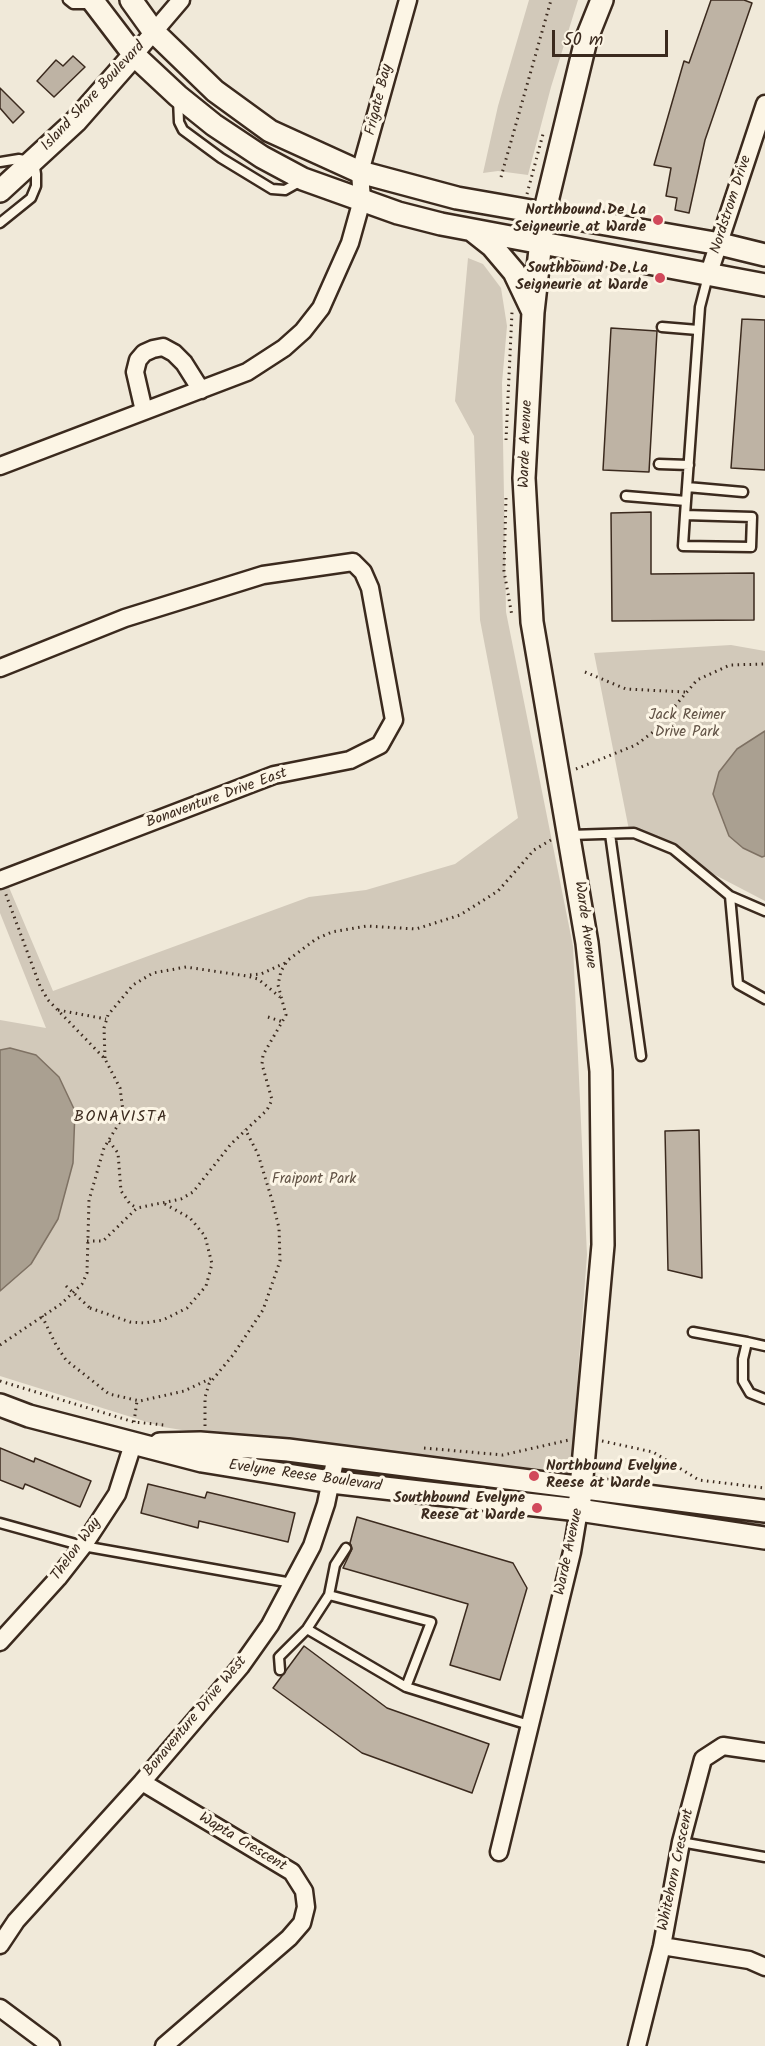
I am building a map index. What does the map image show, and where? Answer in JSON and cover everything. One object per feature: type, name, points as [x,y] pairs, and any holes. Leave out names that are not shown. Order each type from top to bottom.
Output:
[{"type":"street","points":[[131,0],[154,32],[215,91],[270,131],[360,172],[424,191],[720,244],[765,255]]},
{"type":"street","points":[[154,32],[181,0]]},
{"type":"street","name":"Frigate Bay","points":[[362,200],[360,172],[408,0]]},
{"type":"street","name":"Warde Avenue","points":[[499,1852],[572,1552],[580,1500],[577,1440],[603,1245],[601,1071],[587,942],[560,837],[560,773],[532,622],[524,478],[533,312],[544,214],[586,40],[602,0]]},
{"type":"street","points":[[94,2],[134,55],[178,96],[223,132],[262,157],[303,178],[398,213],[470,229],[765,285]]},
{"type":"street","name":"Island Shore Boulevard","points":[[0,192],[76,121],[154,32]]},
{"type":"street","name":"Nordstrom Drive","points":[[709,273],[765,104]]},
{"type":"street","points":[[0,466],[201,390],[265,362],[284,348],[321,308],[336,279],[362,200]]},
{"type":"street","points":[[470,229],[492,246],[514,272],[533,312]]},
{"type":"street","points":[[144,411],[135,372],[138,360],[144,353],[153,349],[163,347],[174,353],[184,363],[201,390]]},
{"type":"street","name":"Bonaventure Drive East","points":[[0,668],[125,618],[263,575],[353,562],[363,572],[370,588],[394,720],[380,745],[350,760],[274,775],[0,880]]},
{"type":"street","name":"Evelyne Reese Boulevard","points":[[0,1405],[29,1416],[202,1461],[331,1482],[765,1511]]},
{"type":"street","name":"Evelyne Reese Boulevard","points":[[133,1444],[200,1443],[336,1456],[580,1500],[765,1538]]},
{"type":"street","name":"Thelon Way","points":[[0,1642],[58,1578],[83,1546],[117,1494],[133,1444]]},
{"type":"street","name":"Bonaventure Drive West","points":[[0,1945],[16,1920],[142,1782],[241,1666],[270,1625],[312,1546],[331,1482],[336,1456]]},
{"type":"street","name":"Whitehorn Crescent","points":[[637,2046],[662,1946],[681,1842],[703,1759],[723,1746],[765,1752]]},
{"type":"street","name":"Wapta Crescent","points":[[142,1782],[292,1872],[304,1891],[306,1907],[302,1923],[289,1938],[164,2046]]},
{"type":"street","points":[[662,1946],[749,1959],[765,1967]]},
{"type":"street","points":[[0,2008],[51,2046]]},
{"type":"lane","points":[[68,0],[73,4],[84,6],[94,2]]},
{"type":"lane","name":"Island Shore Boulevard","points":[[0,162],[19,159],[34,162],[36,186],[31,198],[0,223]]},
{"type":"lane","points":[[685,515],[752,517],[751,547],[683,546],[685,515],[687,487],[689,465],[698,330],[700,307],[709,273]]},
{"type":"lane","points":[[662,327],[698,330]]},
{"type":"lane","points":[[659,464],[689,465]]},
{"type":"lane","points":[[687,487],[743,492]]},
{"type":"lane","points":[[626,496],[686,501]]},
{"type":"lane","points":[[560,837],[633,833],[673,849],[730,896],[765,911]]},
{"type":"lane","points":[[610,834],[641,1056]]},
{"type":"lane","points":[[730,896],[738,984],[765,999]]},
{"type":"lane","points":[[693,1332],[765,1346]]},
{"type":"lane","points":[[747,1342],[743,1359],[743,1381],[750,1393],[765,1399]]},
{"type":"lane","points":[[0,1523],[83,1546],[292,1583]]},
{"type":"lane","points":[[280,1670],[279,1658],[307,1629],[329,1595],[336,1565],[346,1548]]},
{"type":"lane","points":[[329,1595],[431,1622],[406,1687]]},
{"type":"lane","points":[[307,1629],[406,1687],[529,1725]]},
{"type":"lane","points":[[681,1842],[765,1857]]},
{"type":"path","points":[[501,177],[551,0]]},
{"type":"path","points":[[506,441],[513,304]]},
{"type":"path","points":[[506,488],[504,571],[513,618]]},
{"type":"path","points":[[560,773],[636,745],[654,732],[685,692],[697,681],[730,665],[765,664]]},
{"type":"path","points":[[585,672],[626,689],[685,692]]},
{"type":"path","points":[[553,851],[560,837]]},
{"type":"path","points":[[87,1241],[103,1241],[137,1208],[163,1203],[193,1192],[245,1129],[258,1120],[272,1100],[262,1064],[263,1055],[283,1022],[285,1007],[278,985],[280,970],[302,949],[332,932],[367,926],[416,929],[460,915],[498,891],[534,850],[560,837]]},
{"type":"path","points":[[0,880],[40,986],[56,1010],[105,1059],[122,1099],[121,1120],[96,1172],[89,1200],[87,1273],[82,1284],[61,1304],[0,1345]]},
{"type":"path","points":[[247,976],[261,974],[287,962]]},
{"type":"path","points":[[105,1059],[106,1019],[123,994],[153,973],[186,967],[247,976],[258,979],[281,999]]},
{"type":"path","points":[[56,1010],[106,1019]]},
{"type":"path","points":[[268,1017],[283,1022]]},
{"type":"path","points":[[205,1428],[205,1397],[216,1376],[263,1310],[280,1261],[279,1228],[272,1200],[258,1154],[245,1129]]},
{"type":"path","points":[[109,1141],[118,1153],[121,1191],[130,1204],[137,1208]]},
{"type":"path","points":[[66,1286],[90,1308],[130,1322],[145,1323],[163,1320],[187,1308],[206,1286],[212,1264],[205,1236],[190,1218],[163,1203]]},
{"type":"path","points":[[42,1316],[61,1352],[85,1377],[109,1394],[137,1401],[176,1393],[216,1376]]},
{"type":"path","points":[[0,1381],[134,1422],[170,1425]]},
{"type":"path","points":[[134,1422],[137,1401]]},
{"type":"path","points":[[568,1428],[577,1440]]},
{"type":"path","points":[[420,1447],[503,1455],[577,1440],[611,1442],[653,1452],[699,1480],[765,1488]]},
{"type":"green space","points":[[529,0],[578,0],[551,87],[528,175],[498,171],[483,173],[498,106]]},
{"type":"green space","name":"Fraipont Park","points":[[468,258],[483,264],[501,288],[507,326],[502,383],[506,612],[573,946],[587,1255],[569,1491],[163,1427],[0,1376],[0,1020],[46,1028],[0,913],[0,889],[8,885],[53,991],[309,897],[366,890],[455,864],[518,818],[480,620],[474,436],[455,401]]},
{"type":"green space","name":"Jack Reimer Drive Park","points":[[731,645],[765,651],[765,901],[629,830],[594,653]]},
{"type":"shaded area","points":[[765,731],[765,856],[762,857],[743,848],[729,836],[713,794],[719,772],[737,749]]},
{"type":"shaded area","points":[[10,1048],[36,1055],[59,1077],[75,1111],[73,1163],[58,1219],[31,1264],[0,1291],[0,1050]]},
{"type":"building","points":[[711,0],[744,0],[752,3],[705,140],[689,213],[675,210],[677,198],[666,196],[671,168],[654,165],[684,61],[689,63]]},
{"type":"building","points":[[73,56],[85,67],[54,97],[37,81],[56,60],[63,66]]},
{"type":"building","points":[[0,88],[24,112],[13,123],[0,108]]},
{"type":"building","points":[[742,319],[765,320],[765,470],[731,468]]},
{"type":"building","points":[[611,328],[657,331],[649,472],[603,470]]},
{"type":"building","points":[[651,512],[651,574],[754,573],[754,620],[612,621],[611,513]]},
{"type":"building","points":[[699,1130],[702,1278],[668,1270],[665,1131]]},
{"type":"building","points":[[0,1448],[34,1462],[35,1458],[91,1481],[80,1507],[25,1484],[23,1489],[0,1480]]},
{"type":"building","points":[[148,1484],[205,1498],[207,1492],[295,1513],[288,1542],[199,1521],[198,1528],[141,1513]]},
{"type":"building","points":[[357,1517],[513,1563],[527,1588],[500,1680],[450,1665],[468,1604],[343,1568],[352,1549],[350,1543]]},
{"type":"building","points":[[304,1646],[387,1708],[489,1744],[472,1793],[362,1753],[273,1688]]},
{"type":"place","name":"Northbound De La Seigneurie at Warde","points":[[658,220]]},
{"type":"place","name":"Southbound De La Seigneurie at Warde","points":[[660,278]]},
{"type":"place","name":"Northbound Evelyne Reese at Warde","points":[[534,1476]]},
{"type":"place","name":"Southbound Evelyne Reese at Warde","points":[[537,1508]]},
{"type":"district","name":"BONAVISTA","points":[[121,1118]]}]
